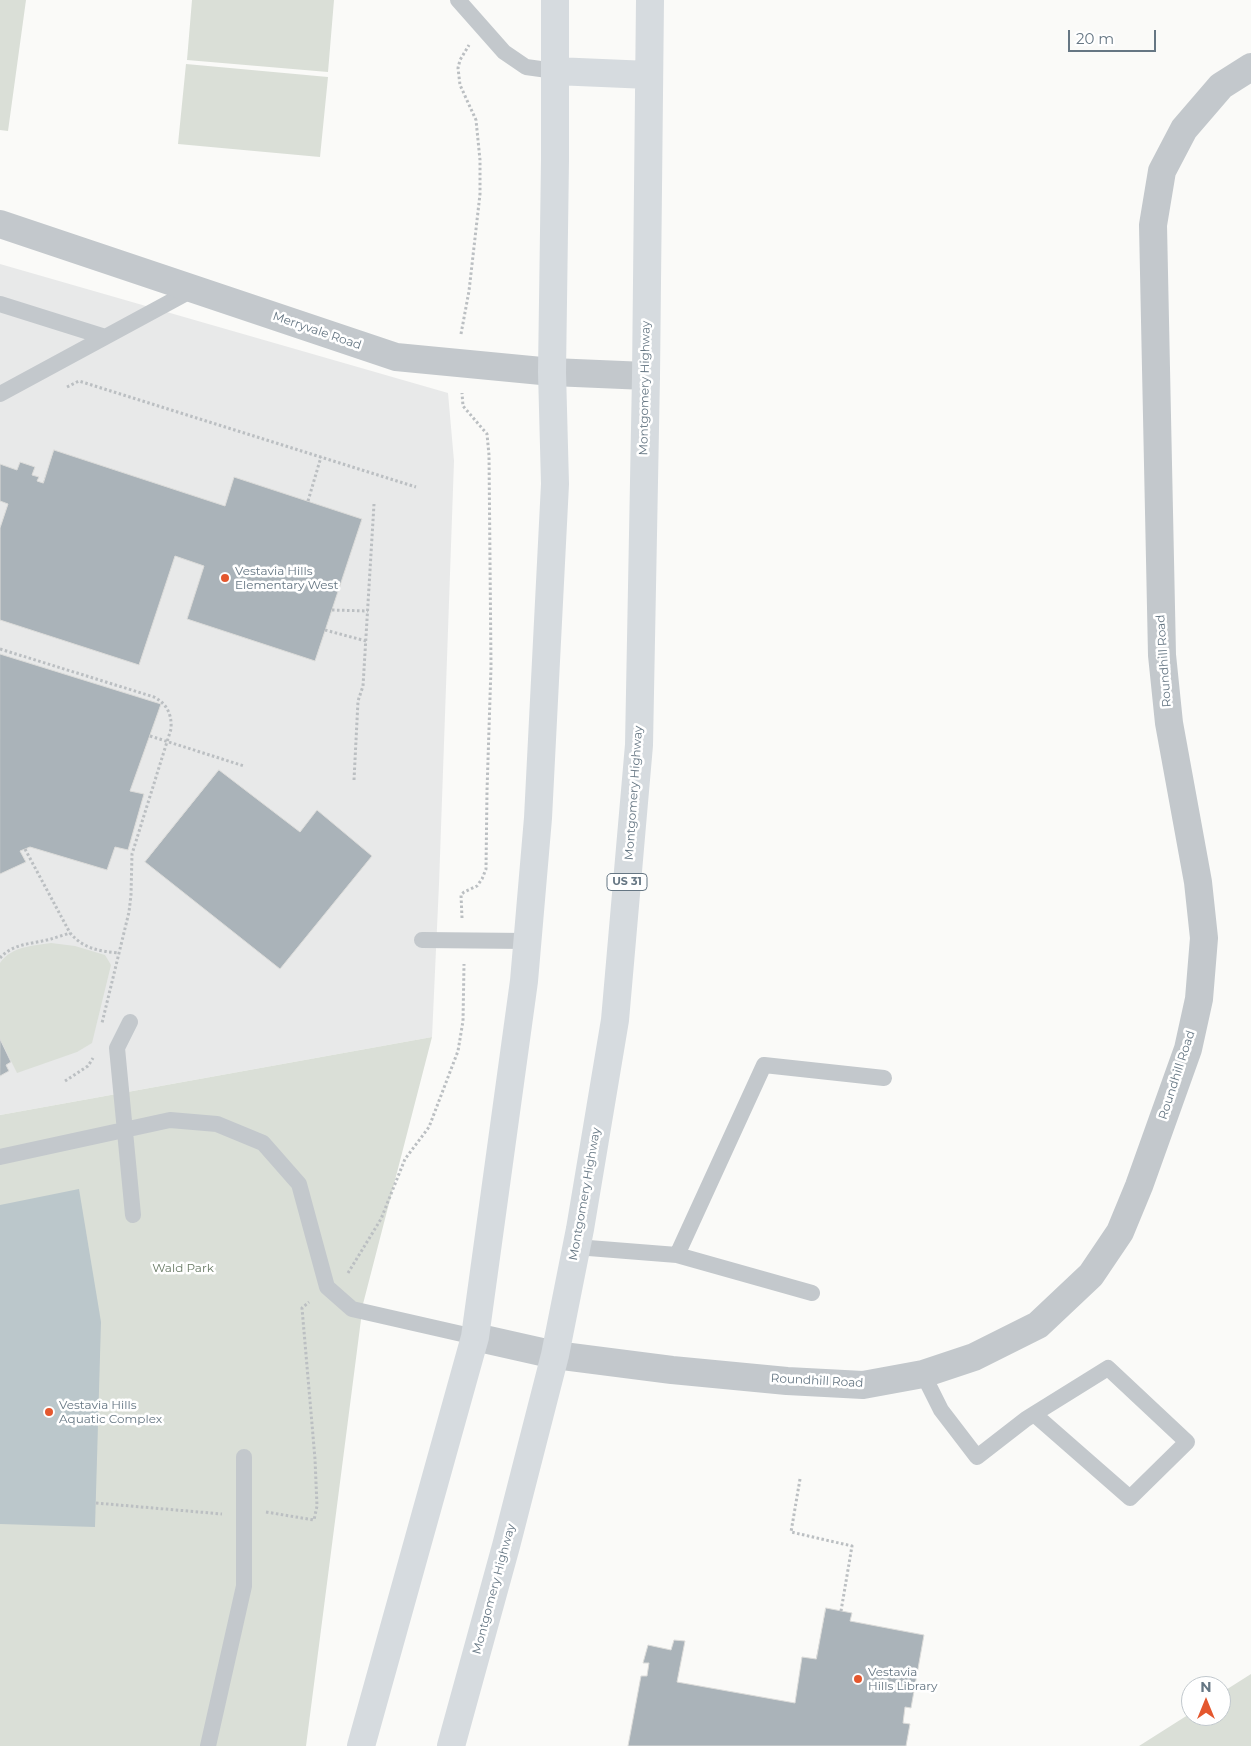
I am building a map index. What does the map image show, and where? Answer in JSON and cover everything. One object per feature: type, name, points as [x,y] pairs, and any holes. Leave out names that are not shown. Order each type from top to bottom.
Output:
[{"type":"main road","points":[[361,1746],[475,1337],[524,982],[538,818],[556,484],[552,372],[556,0]]},
{"type":"main road","name":"Montgomery Highway","points":[[451,1746],[506,1546],[555,1355],[576,1247],[614,1020],[639,745],[646,376],[650,0]]},
{"type":"main road","points":[[556,71],[649,75]]},
{"type":"street","name":"Roundhill Road","points":[[475,1337],[555,1355],[672,1370],[787,1381],[863,1385],[923,1374],[974,1357],[1038,1325],[1092,1275],[1120,1232],[1139,1186],[1188,1049],[1199,1000],[1204,938],[1198,882],[1169,723],[1162,655],[1154,224],[1162,170],[1184,129],[1221,86],[1251,67]]},
{"type":"street","name":"Merryvale Road","points":[[0,224],[396,357],[552,372],[646,376]]},
{"type":"lane","points":[[458,0],[504,52],[526,68],[556,71]]},
{"type":"lane","points":[[0,394],[194,289]]},
{"type":"lane","points":[[0,304],[105,337]]},
{"type":"lane","points":[[422,940],[527,941]]},
{"type":"lane","points":[[130,1022],[117,1048],[133,1215]]},
{"type":"lane","points":[[676,1255],[764,1065],[884,1078]]},
{"type":"lane","points":[[0,1157],[170,1120],[217,1124],[263,1143],[300,1184],[327,1287],[352,1309],[475,1337]]},
{"type":"lane","points":[[576,1247],[676,1255],[812,1293]]},
{"type":"lane","points":[[923,1374],[942,1410],[977,1458],[1034,1414],[1108,1368],[1187,1442],[1130,1498],[1034,1414]]},
{"type":"lane","points":[[208,1746],[244,1586],[244,1458]]},
{"type":"path","points":[[96,1503],[218,1514],[272,1512],[314,1520],[317,1506],[315,1459],[302,1308],[327,1287],[347,1274],[381,1219],[405,1159],[429,1127],[458,1051],[463,1021],[461,896],[464,892],[477,886],[482,879],[487,860],[486,791],[491,667],[489,456],[486,434],[463,406],[460,337],[469,291],[480,194],[480,160],[476,120],[460,85],[458,68],[460,60],[470,44],[476,21]]},
{"type":"path","points":[[62,390],[79,381],[416,486]]},
{"type":"path","points":[[308,501],[321,457]]},
{"type":"path","points":[[354,780],[358,701],[363,686],[374,504]]},
{"type":"path","points":[[332,610],[368,610]]},
{"type":"path","points":[[325,630],[366,641]]},
{"type":"path","points":[[0,649],[154,697],[163,702],[172,720],[172,729],[132,854],[131,895],[100,1030]]},
{"type":"path","points":[[150,736],[244,766]]},
{"type":"path","points":[[25,849],[70,933],[78,942],[87,947],[119,953]]},
{"type":"path","points":[[0,958],[10,949],[70,933]]},
{"type":"path","points":[[66,1081],[88,1066],[93,1059],[96,1049]]},
{"type":"path","points":[[800,1479],[792,1532],[852,1546],[841,1611]]},
{"type":"shaded area","name":"Vestavia Hills Elementary West","points":[[0,264],[448,393],[454,461],[432,1037],[0,1115]]},
{"type":"shaded area","name":"Vestavia Hills Aquatic Complex","points":[[79,1189],[101,1322],[95,1527],[0,1524],[0,1205]]},
{"type":"green space","points":[[0,0],[26,0],[8,131],[0,130]]},
{"type":"green space","points":[[192,0],[334,0],[328,72],[187,60]]},
{"type":"green space","points":[[186,64],[328,77],[320,157],[178,144]]},
{"type":"green space","points":[[51,943],[75,946],[105,955],[111,965],[92,1043],[77,1052],[17,1073],[0,1039],[0,963],[5,957],[16,950]]},
{"type":"green space","name":"Wald Park","points":[[432,1037],[363,1304],[306,1746],[0,1746],[0,1115]]},
{"type":"green space","points":[[1251,1674],[1251,1746],[1139,1746],[1181,1719],[1181,1726],[1231,1726],[1231,1687]]},
{"type":"building","points":[[54,450],[225,506],[234,477],[362,519],[315,661],[187,619],[204,566],[175,556],[139,665],[0,620],[0,528],[8,504],[0,501],[0,464],[17,470],[20,462],[35,467],[32,475],[39,477],[37,481],[43,483]]},
{"type":"building","points":[[0,654],[161,704],[130,791],[144,794],[128,850],[115,847],[107,870],[30,847],[20,851],[26,862],[0,874]]},
{"type":"building","points":[[219,770],[300,832],[317,810],[372,856],[280,969],[145,862]]},
{"type":"building","points":[[0,1039],[11,1062],[6,1065],[9,1071],[0,1076]]},
{"type":"building","name":"Vestavia Hills Library","points":[[826,1608],[852,1613],[850,1621],[924,1635],[911,1708],[905,1707],[903,1723],[910,1724],[906,1746],[628,1746],[641,1676],[647,1676],[649,1663],[643,1663],[648,1645],[671,1650],[674,1640],[685,1641],[677,1682],[795,1703],[802,1657],[816,1659]]},
{"type":"place","name":"Vestavia Hills Elementary West","points":[[225,578]]},
{"type":"place","name":"Vestavia Hills Aquatic Complex","points":[[49,1412]]},
{"type":"place","name":"Vestavia Hills Library","points":[[858,1679]]}]
